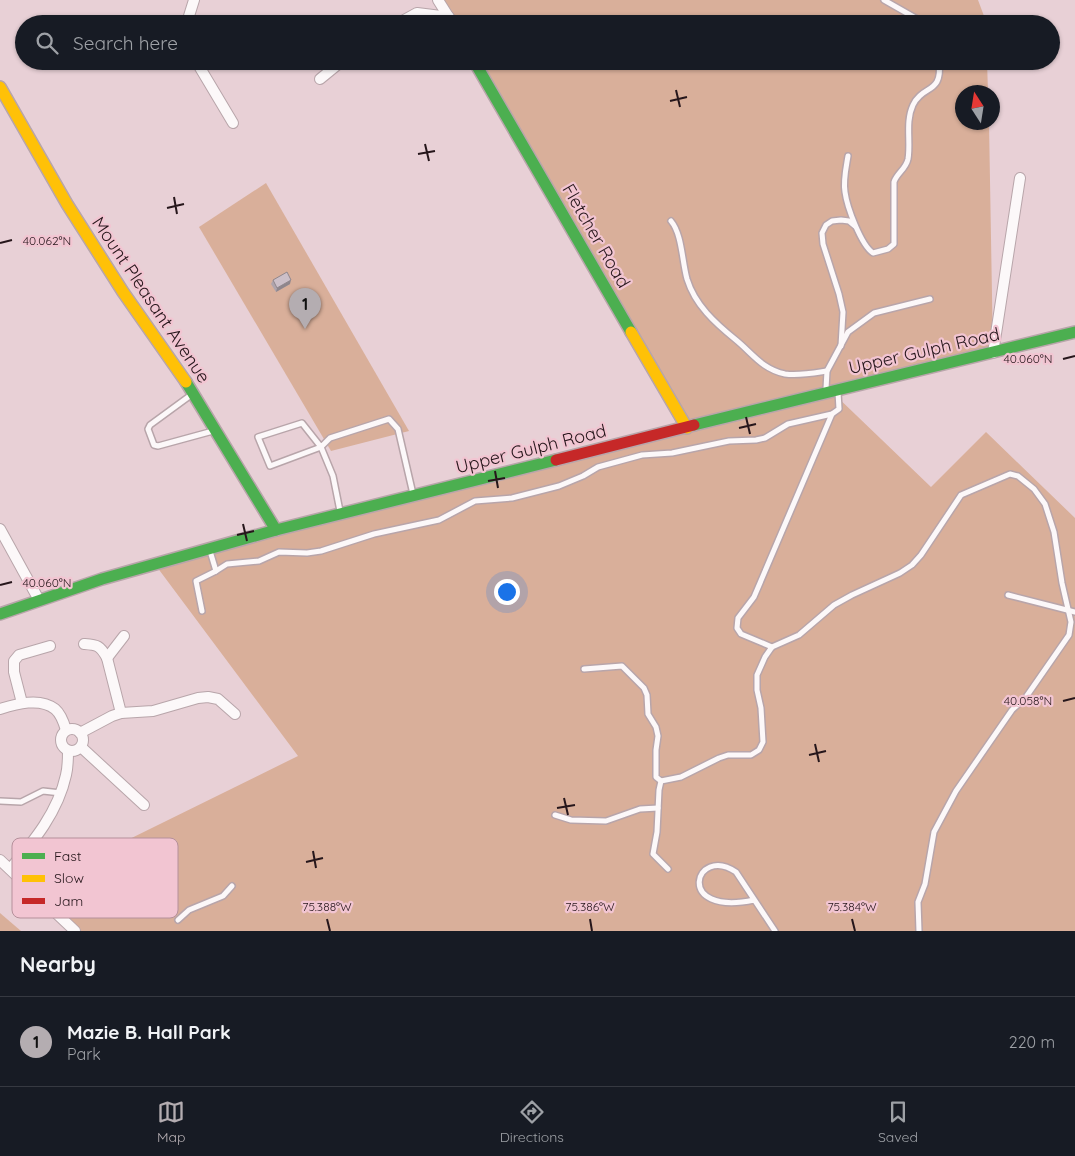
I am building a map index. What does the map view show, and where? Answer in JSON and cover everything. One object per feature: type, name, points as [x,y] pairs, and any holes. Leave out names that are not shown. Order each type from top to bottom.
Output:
[{"type":"street","points":[[189,15],[194,0]]},
{"type":"street","points":[[438,0],[448,15]]},
{"type":"street","points":[[413,15],[417,13],[427,15]]},
{"type":"street","points":[[201,70],[233,124]]},
{"type":"street","points":[[320,79],[331,70]]},
{"type":"street","name":"Fletcher Road","points":[[479,70],[687,428]]},
{"type":"street","name":"Mount Pleasant Avenue","points":[[0,88],[66,204],[123,292],[193,393],[276,530]]},
{"type":"street","points":[[993,353],[1020,178]]},
{"type":"street","name":"Upper Gulph Road","points":[[0,614],[102,579],[276,530],[1075,332]]},
{"type":"street","points":[[0,529],[39,600]]},
{"type":"street","points":[[107,658],[124,636]]},
{"type":"street","points":[[84,644],[97,645],[104,650],[121,713]]},
{"type":"street","points":[[22,703],[14,672],[14,660],[19,655],[50,646]]},
{"type":"street","points":[[80,733],[121,713],[153,711],[198,698],[218,699],[235,714]]},
{"type":"street","points":[[0,709],[22,703],[41,703],[55,709],[62,718],[66,730]]},
{"type":"street","points":[[72,729],[80,733],[83,741],[81,747],[72,752],[64,749],[60,738],[66,730],[72,729]]},
{"type":"street","points":[[81,747],[144,805]]},
{"type":"street","points":[[35,838],[43,828],[61,793],[67,774],[68,751]]},
{"type":"street","points":[[0,860],[10,869],[12,867]]},
{"type":"street","points":[[61,918],[74,931]]},
{"type":"lane","points":[[884,0],[910,15]]},
{"type":"lane","points":[[848,156],[845,194],[856,227],[868,250],[873,254],[888,249],[894,244],[894,182],[896,175],[906,166],[908,158],[909,124],[913,105],[919,98],[936,86],[938,70]]},
{"type":"lane","points":[[671,221],[677,227],[683,263],[692,292],[698,303],[725,333],[736,340],[753,358],[767,368],[786,374],[827,371]]},
{"type":"lane","points":[[841,346],[843,312],[823,244],[822,233],[826,225],[832,221],[849,221],[856,227]]},
{"type":"lane","points":[[202,611],[196,581],[227,564],[259,562],[279,552],[307,553],[321,551],[374,534],[439,520],[475,501],[512,498],[559,486],[583,476],[598,467],[642,455],[672,453],[729,441],[756,440],[765,438],[788,424],[832,414],[839,409],[827,371],[848,332],[874,313],[930,299]]},
{"type":"lane","points":[[193,393],[150,424],[148,429],[154,445],[158,446],[216,430]]},
{"type":"lane","points":[[772,647],[741,634],[737,628],[738,618],[754,597],[832,414]]},
{"type":"lane","points":[[341,514],[333,476],[321,447],[302,423],[258,437],[270,466],[321,447],[330,438],[390,419],[398,429],[414,496]]},
{"type":"lane","points":[[661,781],[681,777],[718,758],[728,755],[751,755],[759,750],[763,742],[757,675],[772,647],[799,635],[834,605],[900,573],[912,565],[921,555],[961,494],[1010,474],[1018,476],[1034,489],[1045,504],[1054,532],[1060,575],[1072,612],[1069,635],[1026,697],[1012,710],[956,791],[934,832],[926,884],[918,902],[920,931]]},
{"type":"lane","points":[[209,548],[216,571]]},
{"type":"lane","points":[[1008,595],[1072,612]]},
{"type":"lane","points":[[584,669],[622,666],[644,688],[647,695],[646,706],[648,714],[656,727],[658,736],[656,776],[661,781]]},
{"type":"lane","points":[[661,781],[657,832],[653,854],[668,869]]},
{"type":"lane","points":[[0,801],[21,802],[43,791],[61,793]]},
{"type":"lane","points":[[555,816],[571,820],[606,822],[640,809],[658,808]]},
{"type":"lane","points":[[754,900],[738,904],[708,898],[699,889],[699,879],[703,871],[716,866],[727,866],[736,872],[775,931]]},
{"type":"lane","points":[[178,920],[189,910],[223,896],[232,886]]},
{"type":"shaded area","points":[[438,0],[978,0],[984,15],[447,15]]},
{"type":"shaded area","points":[[479,70],[987,70],[988,85],[955,85],[955,130],[989,130],[993,353],[831,391],[931,487],[986,432],[1075,518],[1075,931],[75,931],[61,918],[178,918],[178,838],[132,838],[298,756],[154,563],[687,428]]},
{"type":"shaded area","points":[[266,183],[409,431],[331,451],[199,227]]},
{"type":"shaded area","points":[[0,913],[21,931],[0,931]]},
{"type":"building","points":[[287,272],[291,280],[277,288],[273,280]]},
{"type":"traffic: fast","points":[[479,70],[631,332]]},
{"type":"traffic: fast","points":[[694,425],[1075,332]]},
{"type":"traffic: fast","points":[[186,382],[276,530]]},
{"type":"traffic: fast","points":[[0,614],[102,579],[276,530],[556,460]]},
{"type":"traffic: slow","points":[[0,87],[67,204],[123,292],[186,382]]},
{"type":"traffic: slow","points":[[631,332],[687,428]]},
{"type":"traffic: jam","points":[[556,460],[694,425]]},
{"type":"place","name":"Mazie B. Hall Park","points":[[305,329]]}]
